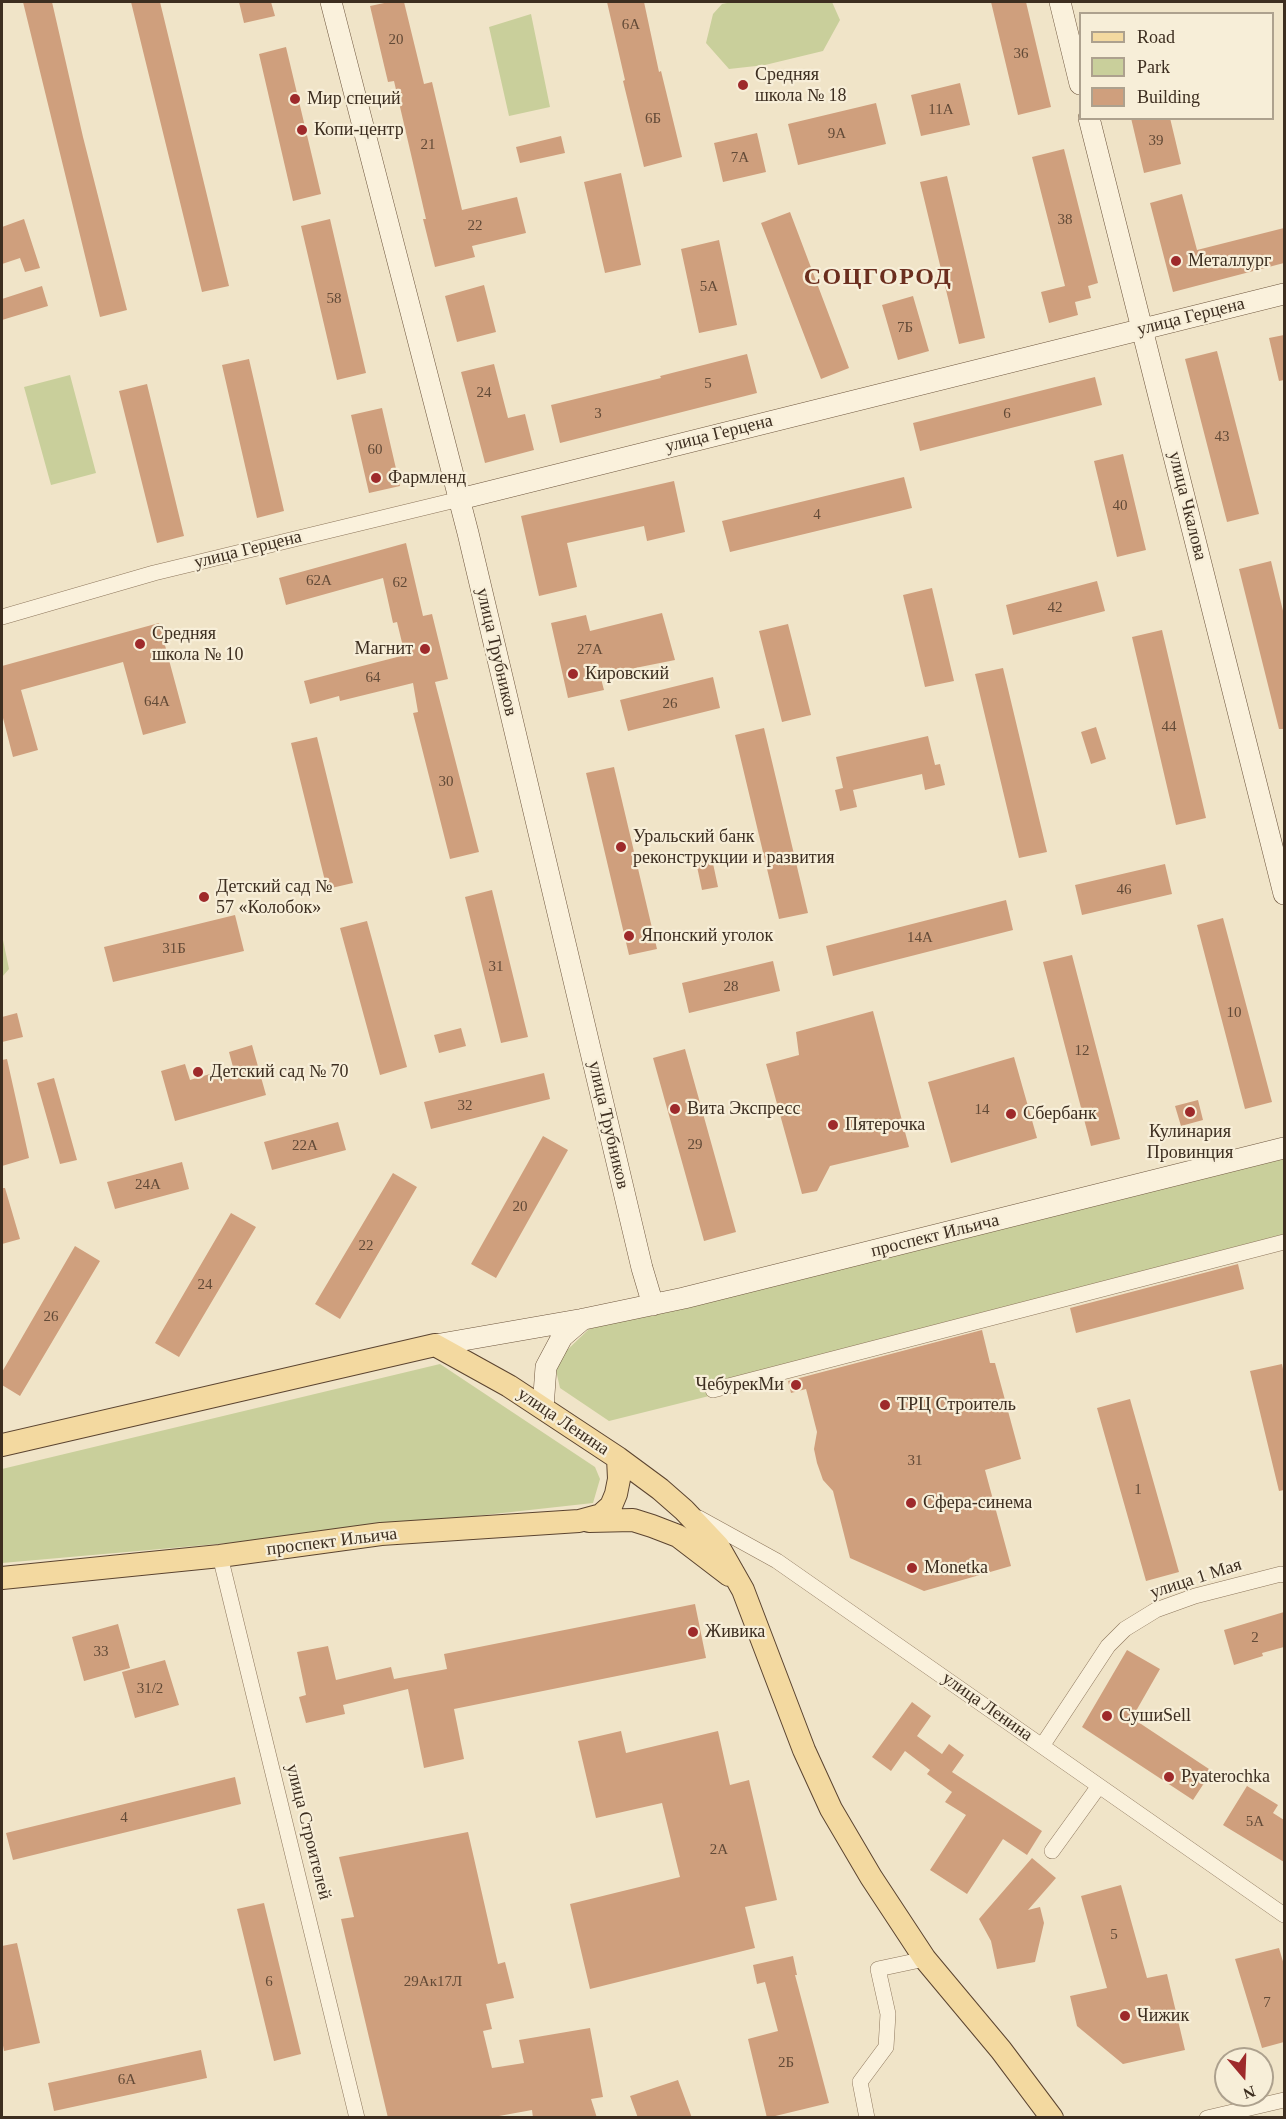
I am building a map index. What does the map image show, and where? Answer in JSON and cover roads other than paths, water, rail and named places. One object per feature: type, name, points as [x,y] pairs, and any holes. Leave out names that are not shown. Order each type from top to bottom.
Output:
[{"type":"main road","name":"улица Ленина","points":[[435,1345],[509,1386],[618,1458],[684,1510],[718,1546],[740,1583],[804,1750],[831,1809],[871,1877],[925,1959],[1001,2050],[1052,2118]]},
{"type":"main road","name":"проспект Ильича","points":[[2,1445],[435,1345]]},
{"type":"main road","name":"проспект Ильича","points":[[2,1578],[220,1556],[381,1534],[579,1521],[602,1515],[611,1506],[619,1479],[618,1458]]},
{"type":"main road","points":[[579,1521],[633,1520],[678,1536],[740,1583]]},
{"type":"street","name":"улица Трубников","points":[[331,2],[460,499],[652,1305]]},
{"type":"street","points":[[1060,2],[1079,80]]},
{"type":"street","name":"улица Чкалова","points":[[1090,120],[1284,894]]},
{"type":"street","name":"улица Герцена","points":[[2,617],[154,573],[1284,294]]},
{"type":"street","name":"проспект Ильича","points":[[435,1345],[652,1305],[1284,1148]]},
{"type":"street","points":[[713,1390],[1284,1242]]},
{"type":"street","name":"проспект Ильича","points":[[543,1408],[546,1367],[562,1337],[584,1319]]},
{"type":"street","name":"улица Ленина","points":[[684,1510],[777,1561],[1284,1915]]},
{"type":"street","name":"улица Строителей","points":[[220,1556],[357,2118]]},
{"type":"street","name":"улица 1 Мая","points":[[1042,1746],[1108,1646],[1125,1629],[1156,1610],[1196,1596],[1283,1574]]},
{"type":"street","points":[[1052,1851],[1099,1786]]},
{"type":"street","points":[[867,2118],[861,2082],[886,2047],[888,2014],[878,1969],[925,1959]]},
{"type":"street","points":[[1207,2118],[1284,2100]]},
{"type":"place","name":"Средняя школа № 18","points":[[743,85]]},
{"type":"place","name":"Мир специй","points":[[295,99]]},
{"type":"place","name":"Копи-центр","points":[[302,130]]},
{"type":"place","name":"Металлург","points":[[1176,261]]},
{"type":"place","name":"Фармленд","points":[[376,478]]},
{"type":"place","name":"Средняя школа № 10","points":[[140,644]]},
{"type":"place","name":"Магнит","points":[[425,649]]},
{"type":"place","name":"Кировский","points":[[573,674]]},
{"type":"place","name":"Уральский банк реконструкции и развития","points":[[621,847]]},
{"type":"place","name":"Детский сад № 57 «Колобок»","points":[[204,897]]},
{"type":"place","name":"Японский уголок","points":[[629,936]]},
{"type":"place","name":"Детский сад № 70","points":[[198,1072]]},
{"type":"place","name":"Вита Экспресс","points":[[675,1109]]},
{"type":"place","name":"Кулинария Провинция","points":[[1190,1112]]},
{"type":"place","name":"Сбербанк","points":[[1011,1114]]},
{"type":"place","name":"Пятерочка","points":[[833,1125]]},
{"type":"place","name":"ЧебурекМи","points":[[796,1385]]},
{"type":"place","name":"ТРЦ Строитель","points":[[885,1405]]},
{"type":"place","name":"Сфера-синема","points":[[911,1503]]},
{"type":"place","name":"Monetka","points":[[912,1568]]},
{"type":"place","name":"Живика","points":[[693,1632]]},
{"type":"place","name":"СушиSell","points":[[1107,1716]]},
{"type":"place","name":"Pyaterochka","points":[[1169,1777]]},
{"type":"place","name":"Чижик","points":[[1125,2016]]},
{"type":"district","name":"СОЦГОРОД","points":[[878,278]]}]
